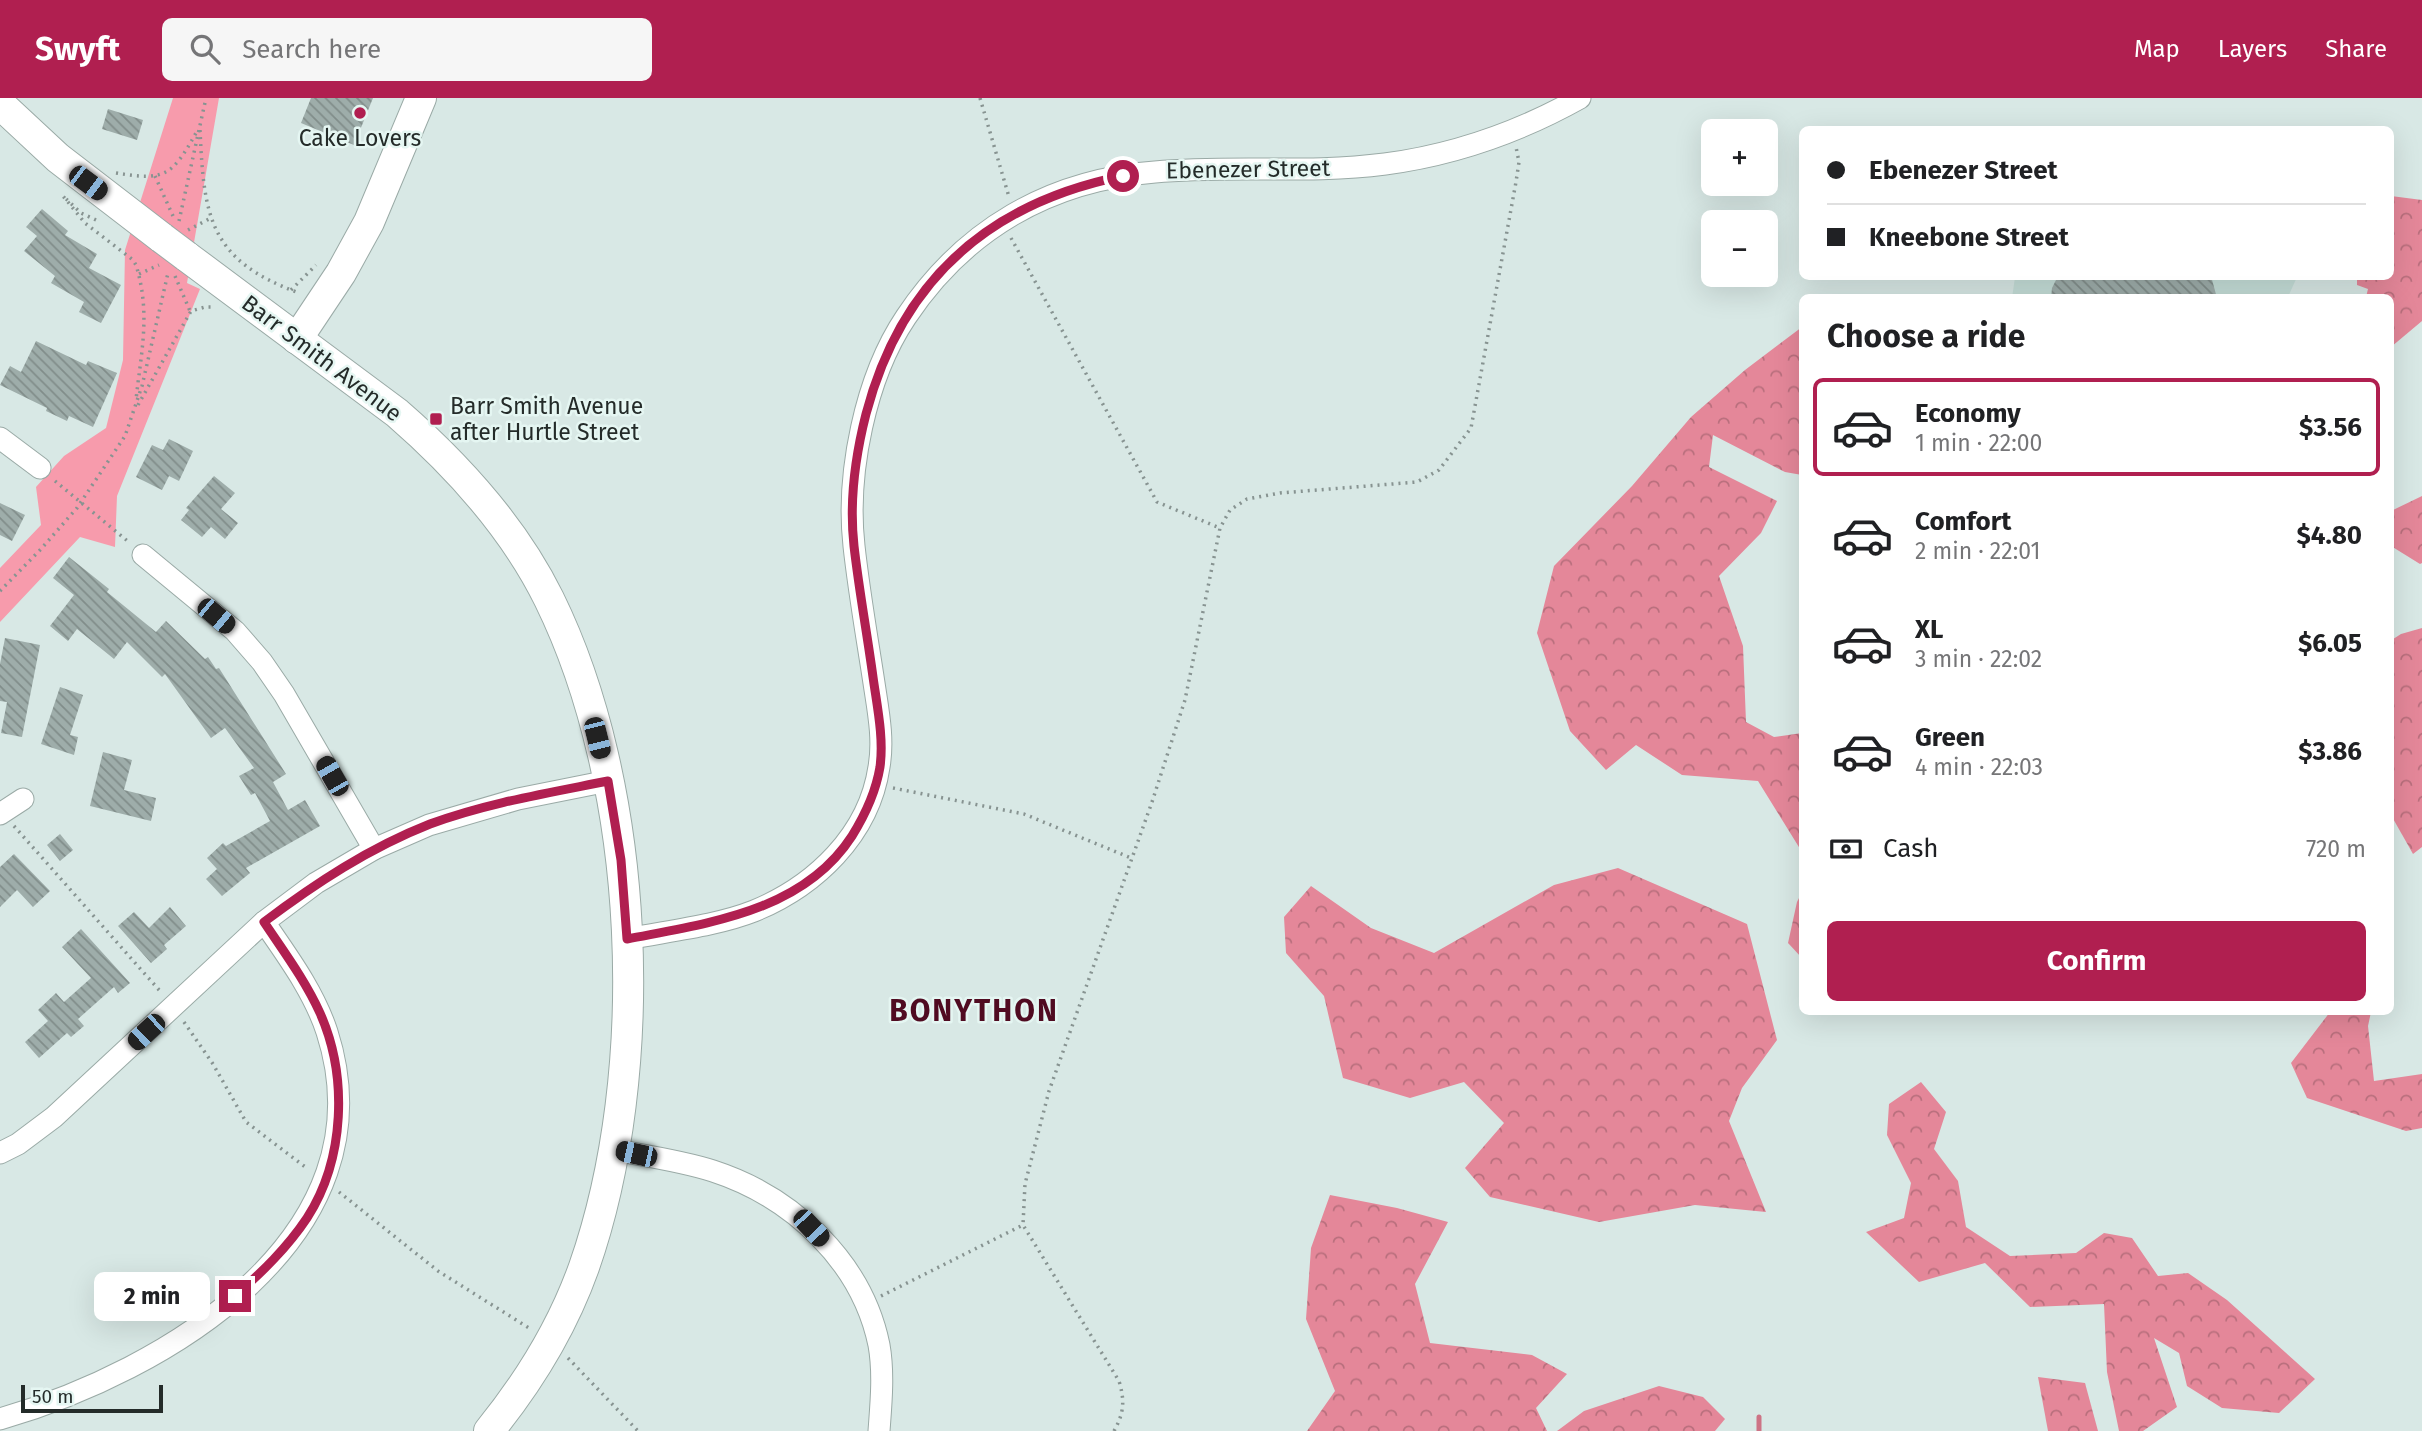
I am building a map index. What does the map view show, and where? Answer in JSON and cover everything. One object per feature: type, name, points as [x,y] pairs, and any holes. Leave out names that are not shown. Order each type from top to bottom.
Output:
[{"type":"street","points":[[297,339],[341,273],[369,222],[421,98]]},
{"type":"street","name":"Ebenezer Street","points":[[627,939],[734,918],[793,892],[825,867],[851,838],[869,804],[880,767],[881,729],[854,542],[853,485],[857,447],[872,391],[892,341],[904,320],[933,280],[1006,211],[1029,205],[1059,192],[1123,176],[1157,171],[1311,170],[1384,164],[1417,158],[1511,131],[1580,98]]},
{"type":"street","name":"Barr Smith Avenue","points":[[0,104],[58,159],[424,436],[472,486],[513,539],[561,625],[587,695],[608,781],[621,860],[627,939],[627,1045],[614,1150],[604,1203],[583,1269],[550,1341],[489,1431]]},
{"type":"street","points":[[0,438],[40,468]]},
{"type":"street","points":[[144,555],[235,631],[262,662],[284,694],[374,849]]},
{"type":"street","points":[[0,1153],[18,1144],[54,1117],[264,922],[316,883],[374,849],[457,815],[517,799],[608,781]]},
{"type":"street","points":[[4,818],[23,799]]},
{"type":"street","points":[[0,1419],[43,1407],[107,1381],[193,1331],[219,1311],[282,1252],[307,1217],[324,1181],[336,1139],[339,1097],[337,1076],[320,1013],[299,973],[264,922]]},
{"type":"street","points":[[614,1150],[712,1170],[730,1177],[781,1205],[811,1228],[836,1254],[857,1284],[871,1315],[880,1348],[879,1431]]},
{"type":"path","points":[[0,591],[81,503],[125,436],[152,348],[206,98]]},
{"type":"path","points":[[980,98],[1006,211],[1157,502],[1220,528]]},
{"type":"path","points":[[108,171],[144,177],[164,173],[179,162],[199,128]]},
{"type":"path","points":[[199,128],[205,197],[220,239],[229,252],[261,276],[308,297]]},
{"type":"path","points":[[1114,1431],[1122,1416],[1124,1399],[1119,1381],[1023,1225],[1026,1184],[1049,1091],[1152,802],[1185,700],[1220,528],[1230,510],[1247,499],[1280,493],[1417,482],[1439,470],[1471,428],[1519,162],[1511,131]]},
{"type":"path","points":[[105,224],[82,213],[63,196],[85,223],[136,265],[144,306],[145,335],[134,411]]},
{"type":"path","points":[[134,411],[191,311],[217,307]]},
{"type":"path","points":[[40,468],[144,555]]},
{"type":"path","points":[[874,784],[1024,814],[1131,858]]},
{"type":"path","points":[[4,818],[14,826],[173,1007],[213,1064],[246,1122],[430,1265],[550,1341],[638,1431]]},
{"type":"path","points":[[865,1303],[1023,1225]]},
{"type":"shaded area","points":[[173,98],[219,98],[187,283],[200,289],[117,496],[115,547],[80,537],[0,622],[0,568],[41,525],[36,487],[64,456],[106,428],[123,360],[125,250]]},
{"type":"shaded area","points":[[2015,280],[2296,280],[2289,294],[2013,294]]},
{"type":"green space","points":[[2394,196],[2422,200],[2422,321],[2394,344],[2394,294],[2367,294],[2368,289],[2357,285],[2357,280],[2394,280]]},
{"type":"green space","points":[[1799,329],[1799,474],[1785,472],[1713,435],[1709,467],[1777,501],[1761,533],[1719,576],[1743,646],[1746,722],[1774,737],[1799,733],[1799,847],[1758,781],[1682,775],[1636,745],[1606,770],[1570,731],[1537,633],[1554,566],[1632,486],[1691,417],[1745,370]]},
{"type":"green space","points":[[2422,496],[2422,563],[2394,548],[2394,510]]},
{"type":"green space","points":[[2422,628],[2422,847],[2413,854],[2394,820],[2394,638]]},
{"type":"green space","points":[[1618,868],[1747,924],[1777,1040],[1742,1088],[1729,1121],[1766,1212],[1695,1205],[1599,1222],[1490,1197],[1465,1168],[1504,1123],[1464,1082],[1410,1098],[1343,1078],[1324,996],[1286,953],[1284,917],[1311,886],[1371,928],[1434,953],[1554,885]]},
{"type":"green space","points":[[1799,898],[1799,955],[1788,943]]},
{"type":"green space","points":[[2328,1015],[2370,1015],[2368,1026],[2374,1081],[2422,1074],[2422,1128],[2406,1131],[2307,1098],[2291,1063]]},
{"type":"green space","points":[[1921,1082],[1946,1112],[1934,1149],[1958,1181],[1966,1227],[2010,1256],[2076,1253],[2104,1233],[2132,1238],[2158,1276],[2188,1273],[2227,1300],[2315,1379],[2279,1413],[2222,1408],[2187,1386],[2179,1353],[2154,1338],[2177,1407],[2143,1431],[2119,1431],[2107,1372],[2104,1304],[2030,1307],[1985,1263],[1919,1282],[1866,1232],[1904,1218],[1911,1183],[1887,1135],[1889,1104]]},
{"type":"green space","points":[[1330,1195],[1397,1208],[1448,1222],[1415,1284],[1430,1343],[1532,1355],[1567,1374],[1536,1408],[1547,1431],[1307,1431],[1335,1391],[1306,1319],[1311,1248]]},
{"type":"green space","points":[[2038,1377],[2085,1383],[2098,1431],[2048,1431]]},
{"type":"green space","points":[[1659,1386],[1703,1397],[1725,1419],[1715,1431],[1557,1431],[1584,1411]]},
{"type":"building","points":[[311,98],[373,98],[354,145],[301,123]]},
{"type":"building","points":[[108,109],[143,120],[137,140],[102,129]]},
{"type":"building","points":[[42,209],[68,231],[65,235],[97,254],[89,268],[121,285],[101,323],[79,312],[84,302],[51,283],[55,276],[24,251],[37,236],[26,227]]},
{"type":"building","points":[[2056,280],[2212,280],[2216,294],[2051,294]]},
{"type":"building","points":[[36,341],[86,365],[88,361],[117,373],[93,427],[69,416],[67,421],[0,385],[10,366],[21,372]]},
{"type":"building","points":[[169,439],[193,451],[179,481],[169,476],[162,490],[136,477],[152,445],[163,450]]},
{"type":"building","points":[[214,476],[235,493],[221,509],[238,523],[225,539],[211,527],[202,537],[181,520],[189,510],[186,508]]},
{"type":"building","points":[[0,503],[25,515],[12,541],[0,535]]},
{"type":"building","points":[[69,557],[156,632],[166,621],[205,659],[208,657],[216,669],[219,668],[286,774],[273,782],[288,810],[305,800],[320,826],[246,868],[250,873],[222,896],[206,879],[217,869],[207,858],[223,843],[226,846],[270,821],[255,793],[251,795],[239,776],[254,768],[225,728],[211,738],[165,674],[162,677],[127,642],[114,659],[77,629],[68,641],[50,626],[74,595],[53,578]]},
{"type":"building","points":[[5,638],[40,645],[22,737],[1,733],[7,702],[0,701],[0,664]]},
{"type":"building","points":[[60,687],[83,695],[70,735],[78,737],[74,755],[41,744]]},
{"type":"building","points":[[103,752],[132,760],[124,790],[156,798],[151,821],[90,806]]},
{"type":"building","points":[[60,834],[73,850],[60,861],[47,845]]},
{"type":"building","points":[[14,854],[50,891],[33,907],[17,890],[0,907],[0,867]]},
{"type":"building","points":[[170,907],[186,926],[164,945],[167,949],[151,963],[118,926],[134,912],[149,928]]},
{"type":"building","points":[[81,929],[130,983],[118,993],[114,987],[78,1019],[84,1026],[71,1037],[67,1033],[39,1058],[25,1042],[48,1021],[38,1010],[56,993],[64,1002],[91,978],[62,947]]},
{"type":"waterway","points":[[1759,1417],[1759,1431]]},
{"type":"place","name":"Cake Lovers","points":[[360,113]]},
{"type":"place","name":"Barr Smith Avenue after Hurtle Street","points":[[436,419]]},
{"type":"district","name":"BONYTHON","points":[[974,1011]]},
{"type":"route","points":[[235,1296],[282,1252],[307,1217],[324,1181],[336,1139],[339,1097],[328,1034],[299,973],[264,922],[316,883],[374,849],[429,825],[517,799],[608,781],[621,860],[627,939],[734,918],[754,911],[793,892],[825,867],[851,838],[869,804],[880,767],[881,729],[854,542],[853,485],[857,447],[872,391],[892,341],[933,280],[976,238],[1029,205],[1059,192],[1090,182],[1123,176]]}]
